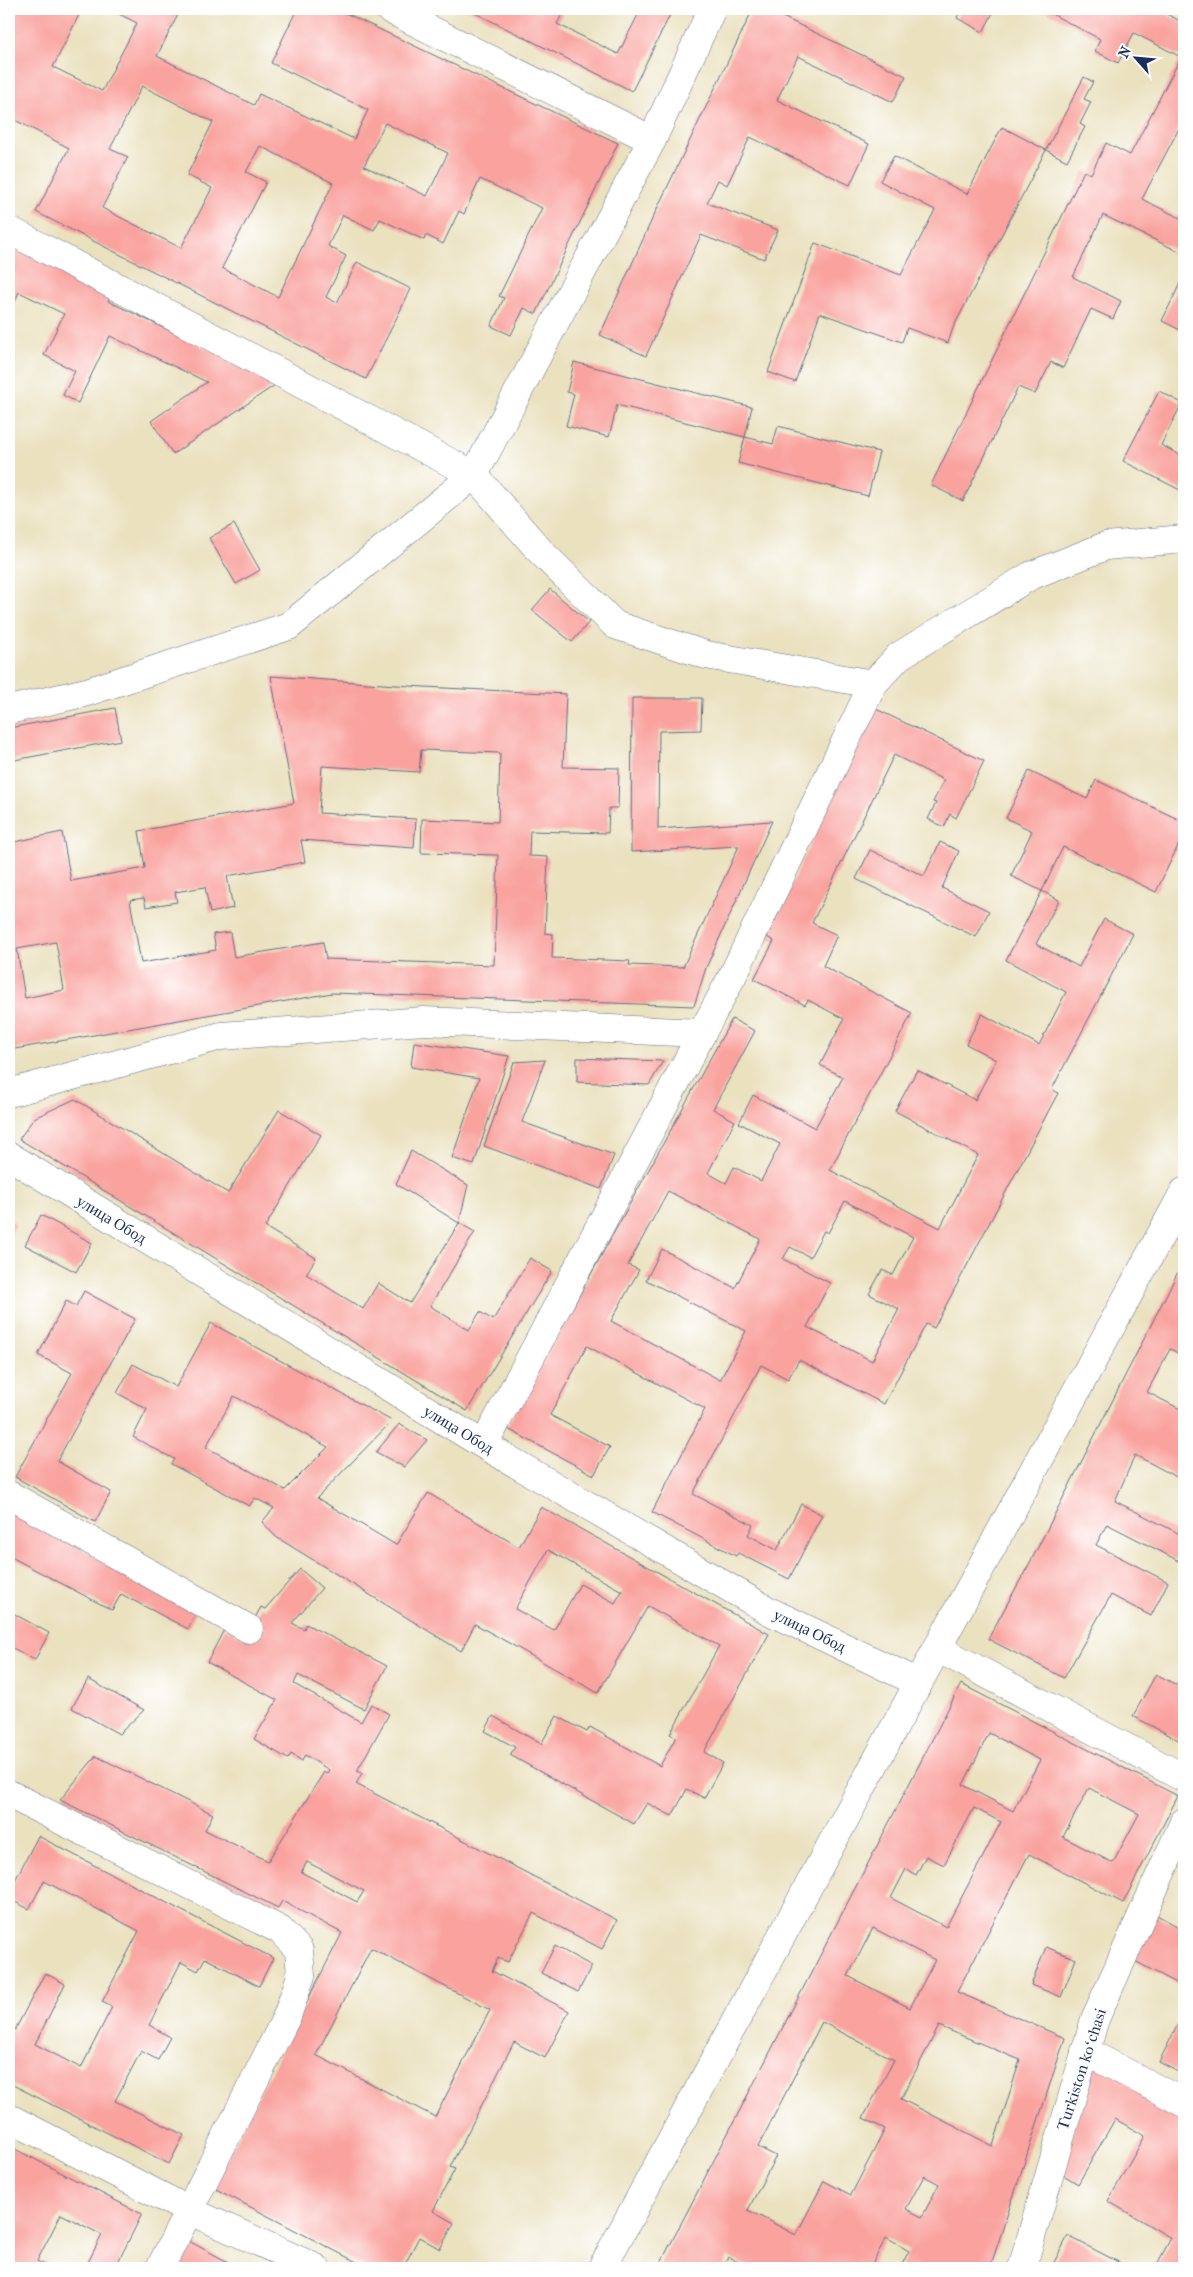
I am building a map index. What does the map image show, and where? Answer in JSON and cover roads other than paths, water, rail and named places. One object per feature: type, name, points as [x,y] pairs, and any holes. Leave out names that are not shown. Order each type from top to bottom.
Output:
[{"type":"street","points":[[389,9],[652,140]]},
{"type":"street","points":[[9,710],[87,692],[289,626],[474,475],[652,140],[712,9]]},
{"type":"street","points":[[9,230],[474,475],[540,551],[615,624],[706,655],[873,684]]},
{"type":"street","points":[[484,1445],[734,974],[873,684],[899,656],[1030,576],[1106,546],[1184,539]]},
{"type":"street","points":[[9,1093],[221,1036],[424,1021],[702,1033]]},
{"type":"street","name":"улица Обод","points":[[9,1156],[484,1445],[769,1611],[919,1682]]},
{"type":"street","points":[[602,2268],[1184,1192]]},
{"type":"street","points":[[9,1495],[249,1629]]},
{"type":"street","points":[[937,1648],[1184,1778]]},
{"type":"street","points":[[9,1794],[280,1930],[299,1950],[301,1976],[287,2016],[160,2268]]},
{"type":"street","name":"Turkiston koʻchasi","points":[[1022,2268],[1094,2020],[1184,1822]]},
{"type":"street","points":[[1085,2051],[1184,2103]]},
{"type":"street","points":[[9,2118],[190,2211],[316,2268]]}]
